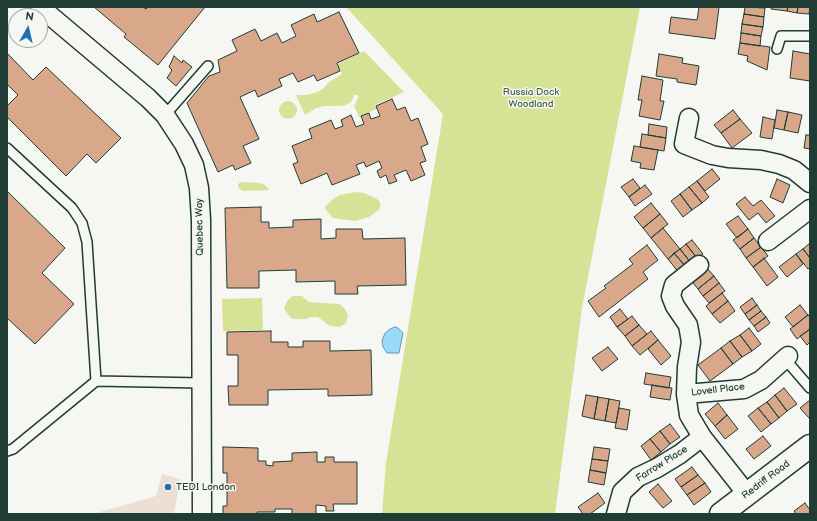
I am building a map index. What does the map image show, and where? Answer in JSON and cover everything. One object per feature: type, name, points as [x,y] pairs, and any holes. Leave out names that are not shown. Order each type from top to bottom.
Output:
[{"type":"main road","name":"Redriff Road","points":[[721,514],[810,446]]},
{"type":"street","name":"Quebec Way","points":[[40,7],[148,98],[165,115],[184,144],[194,165],[199,188],[201,220],[202,514]]},
{"type":"street","points":[[689,118],[684,144],[712,155],[728,158],[761,160],[779,164],[794,170],[810,183]]},
{"type":"street","points":[[768,241],[810,208]]},
{"type":"street","points":[[699,265],[674,286],[671,296],[675,306],[688,325],[691,342],[687,367],[686,394],[689,415],[702,437],[747,494]]},
{"type":"street","name":"Lovell Place","points":[[686,394],[744,389],[761,380],[787,358]]},
{"type":"street","name":"Farrow Place","points":[[616,514],[622,492],[638,477],[658,468],[680,454],[702,437]]},
{"type":"lane","points":[[777,49],[781,36],[810,36]]},
{"type":"lane","points":[[165,115],[208,66]]},
{"type":"lane","points":[[7,148],[72,208],[82,223],[87,242],[96,381]]},
{"type":"lane","points":[[787,358],[810,388]]},
{"type":"lane","points":[[7,451],[13,449],[96,381],[202,383]]},
{"type":"shaded area","name":"TEDI London","points":[[162,474],[180,479],[174,514],[93,514],[156,496]]},
{"type":"green space","name":"Russia Dock Woodland","points":[[346,7],[640,7],[582,308],[555,514],[382,514],[386,463],[443,114]]},
{"type":"green space","points":[[364,51],[404,92],[375,105],[376,109],[359,117],[354,106],[359,96],[354,94],[352,101],[346,105],[324,106],[316,108],[305,115],[296,95],[315,93],[323,89],[328,83],[342,74],[338,64]]},
{"type":"green space","points":[[288,101],[294,104],[297,110],[294,116],[288,119],[282,116],[279,110],[282,104]]},
{"type":"green space","points":[[241,182],[260,183],[265,185],[269,190],[242,191],[238,187],[238,184]]},
{"type":"green space","points":[[356,192],[364,193],[377,199],[380,202],[380,209],[369,217],[355,221],[333,218],[326,210],[325,207],[333,199],[340,195]]},
{"type":"green space","points":[[293,296],[302,296],[309,302],[339,304],[345,309],[348,316],[346,323],[340,327],[330,326],[318,317],[292,319],[284,309],[287,301]]},
{"type":"green space","points":[[262,298],[263,330],[223,331],[222,299]]},
{"type":"water","points":[[395,327],[403,333],[399,353],[387,353],[383,347],[382,341],[385,333]]},
{"type":"building","points":[[94,7],[143,7],[146,9],[148,7],[205,7],[158,65],[124,37],[126,34]]},
{"type":"building","points":[[699,7],[719,7],[715,39],[669,33],[671,17],[697,20]]},
{"type":"building","points":[[745,7],[765,8],[764,17],[744,14]]},
{"type":"building","points":[[771,7],[788,7],[787,11],[771,9]]},
{"type":"building","points":[[788,7],[798,7],[797,13],[787,11]]},
{"type":"building","points":[[798,7],[810,7],[809,14],[797,13]]},
{"type":"building","points":[[339,12],[359,53],[337,63],[340,71],[317,81],[314,75],[298,82],[293,73],[279,79],[282,86],[258,97],[255,90],[240,97],[259,139],[243,146],[251,163],[235,170],[233,165],[218,172],[187,103],[209,76],[220,72],[218,60],[237,51],[232,40],[255,29],[261,41],[277,33],[282,43],[296,36],[291,25],[314,14],[317,22]]},
{"type":"building","points":[[744,14],[764,17],[763,27],[742,24]]},
{"type":"building","points":[[742,24],[763,27],[761,36],[741,33]]},
{"type":"building","points":[[741,33],[761,36],[760,46],[740,43]]},
{"type":"building","points":[[740,43],[770,47],[767,70],[747,61],[748,56],[738,54]]},
{"type":"building","points":[[793,51],[810,54],[810,81],[790,78]]},
{"type":"building","points":[[7,53],[33,80],[46,67],[121,138],[96,163],[87,154],[66,176],[7,117],[7,106],[18,95],[7,84]]},
{"type":"building","points":[[659,54],[683,58],[682,63],[699,66],[696,85],[677,82],[677,79],[656,76]]},
{"type":"building","points":[[174,56],[182,63],[183,60],[192,67],[176,86],[167,78],[172,70],[169,67]]},
{"type":"building","points":[[642,76],[663,80],[660,101],[664,101],[660,120],[639,116],[642,100],[638,100]]},
{"type":"building","points":[[392,99],[397,110],[405,107],[411,121],[418,118],[428,144],[421,147],[426,161],[420,163],[425,175],[411,181],[406,170],[394,175],[397,181],[389,184],[386,175],[380,178],[377,171],[382,168],[379,161],[366,167],[364,162],[356,165],[360,174],[332,185],[327,173],[301,184],[293,164],[298,162],[292,146],[312,138],[309,129],[331,120],[335,129],[343,126],[341,120],[351,115],[356,127],[364,124],[361,116],[369,113],[371,119],[380,116],[376,106]]},
{"type":"building","points":[[733,110],[740,119],[721,133],[714,125]]},
{"type":"building","points":[[777,110],[788,112],[784,130],[774,128]]},
{"type":"building","points":[[788,112],[802,115],[798,133],[784,130]]},
{"type":"building","points":[[763,117],[775,120],[772,139],[760,137]]},
{"type":"building","points":[[740,119],[752,133],[732,148],[721,133]]},
{"type":"building","points":[[649,124],[667,127],[666,138],[648,135]]},
{"type":"building","points":[[642,134],[666,138],[664,151],[640,147]]},
{"type":"building","points":[[806,135],[810,135],[810,149],[804,148]]},
{"type":"building","points":[[634,146],[658,150],[654,170],[640,168],[641,163],[631,161]]},
{"type":"building","points":[[712,169],[720,179],[705,191],[697,181]]},
{"type":"building","points":[[633,179],[640,188],[629,197],[621,187]]},
{"type":"building","points":[[777,179],[790,185],[783,203],[770,197]]},
{"type":"building","points":[[697,181],[709,197],[702,203],[689,187]]},
{"type":"building","points":[[645,185],[652,194],[635,206],[629,197]]},
{"type":"building","points":[[689,187],[702,203],[692,210],[680,194]]},
{"type":"building","points":[[7,191],[65,248],[42,273],[74,304],[35,344],[7,318]]},
{"type":"building","points":[[680,194],[692,210],[683,217],[671,201]]},
{"type":"building","points":[[745,197],[753,206],[761,200],[775,216],[766,223],[758,213],[749,220],[736,204]]},
{"type":"building","points":[[651,203],[660,214],[643,228],[634,217]]},
{"type":"building","points":[[261,207],[261,222],[269,222],[269,228],[293,227],[293,220],[321,219],[321,239],[336,238],[336,229],[362,229],[363,239],[405,238],[406,285],[357,286],[358,294],[335,294],[335,281],[296,282],[296,270],[259,271],[259,288],[227,288],[225,208]]},
{"type":"building","points":[[660,214],[668,224],[651,238],[643,228]]},
{"type":"building","points":[[738,216],[748,229],[737,238],[726,224]]},
{"type":"building","points":[[663,228],[680,249],[668,259],[651,238]]},
{"type":"building","points":[[748,229],[754,238],[740,249],[733,240]]},
{"type":"building","points":[[754,238],[761,247],[746,258],[740,249]]},
{"type":"building","points":[[692,240],[703,254],[697,258],[686,244]]},
{"type":"building","points":[[810,243],[810,258],[803,249]]},
{"type":"building","points":[[686,244],[697,258],[691,263],[680,249]]},
{"type":"building","points":[[647,245],[658,260],[643,272],[648,279],[599,317],[588,301],[606,288],[604,286],[633,264],[629,259]]},
{"type":"building","points":[[761,247],[768,256],[753,267],[746,258]]},
{"type":"building","points":[[680,249],[691,263],[686,267],[674,253]]},
{"type":"building","points":[[803,249],[810,258],[810,267],[808,269],[796,254]]},
{"type":"building","points":[[674,253],[686,267],[679,273],[668,259]]},
{"type":"building","points":[[796,254],[803,264],[787,277],[779,267]]},
{"type":"building","points":[[764,258],[778,277],[767,286],[753,267]]},
{"type":"building","points":[[706,267],[714,276],[698,289],[690,279]]},
{"type":"building","points":[[714,276],[719,283],[703,296],[698,289]]},
{"type":"building","points":[[719,283],[725,291],[709,303],[703,296]]},
{"type":"building","points":[[722,293],[728,301],[712,314],[706,306]]},
{"type":"building","points":[[752,298],[757,305],[745,314],[740,307]]},
{"type":"building","points":[[728,301],[735,311],[720,323],[712,314]]},
{"type":"building","points":[[757,305],[761,311],[749,320],[745,314]]},
{"type":"building","points":[[800,305],[808,315],[793,327],[785,317]]},
{"type":"building","points":[[620,309],[628,319],[617,327],[610,317]]},
{"type":"building","points":[[761,311],[766,317],[754,326],[749,320]]},
{"type":"building","points":[[808,315],[810,317],[810,329],[797,339],[790,329]]},
{"type":"building","points":[[632,316],[639,325],[625,336],[617,327]]},
{"type":"building","points":[[766,317],[770,323],[758,332],[754,326]]},
{"type":"building","points":[[639,325],[647,334],[632,346],[625,336]]},
{"type":"building","points":[[749,328],[761,344],[752,351],[740,335]]},
{"type":"building","points":[[810,329],[810,342],[807,345],[800,336]]},
{"type":"building","points":[[271,331],[271,342],[288,342],[288,347],[303,347],[303,341],[330,341],[330,351],[371,350],[372,395],[328,396],[328,389],[268,390],[268,405],[229,405],[228,386],[238,386],[238,355],[227,355],[227,332]]},
{"type":"building","points":[[651,331],[658,340],[640,355],[632,346]]},
{"type":"building","points":[[740,335],[752,351],[742,357],[730,341]]},
{"type":"building","points":[[658,340],[671,356],[661,365],[648,349]]},
{"type":"building","points":[[730,341],[742,357],[733,364],[721,348]]},
{"type":"building","points":[[608,347],[618,359],[602,371],[592,358]]},
{"type":"building","points":[[721,348],[733,364],[710,381],[698,365]]},
{"type":"building","points":[[646,373],[671,377],[669,388],[644,384]]},
{"type":"building","points":[[652,385],[672,388],[670,400],[650,397]]},
{"type":"building","points":[[784,388],[797,404],[787,411],[775,395]]},
{"type":"building","points":[[586,395],[598,397],[594,419],[582,416]]},
{"type":"building","points":[[775,395],[787,411],[779,418],[767,402]]},
{"type":"building","points":[[598,397],[609,399],[605,421],[594,419]]},
{"type":"building","points":[[609,399],[620,401],[616,423],[605,421]]},
{"type":"building","points":[[810,400],[810,417],[809,418],[800,408]]},
{"type":"building","points":[[767,402],[779,418],[771,424],[758,408]]},
{"type":"building","points":[[718,403],[727,415],[715,426],[705,414]]},
{"type":"building","points":[[619,408],[630,410],[627,430],[615,428]]},
{"type":"building","points":[[758,408],[771,424],[761,432],[748,416]]},
{"type":"building","points":[[727,415],[738,429],[725,439],[715,426]]},
{"type":"building","points":[[670,424],[680,437],[670,444],[660,431]]},
{"type":"building","points":[[660,431],[670,444],[661,452],[650,439]]},
{"type":"building","points":[[763,436],[771,446],[754,459],[746,449]]},
{"type":"building","points":[[650,439],[661,452],[651,460],[641,446]]},
{"type":"building","points":[[223,447],[258,448],[258,461],[266,461],[266,465],[273,466],[273,462],[292,461],[292,453],[317,452],[317,462],[325,462],[325,457],[334,457],[334,462],[357,462],[357,504],[333,504],[334,511],[326,511],[326,506],[316,505],[316,514],[292,514],[292,509],[275,509],[275,512],[257,512],[257,514],[223,514],[223,506],[227,506],[227,473],[223,473]]},
{"type":"building","points":[[594,447],[610,449],[608,461],[592,459]]},
{"type":"building","points":[[592,459],[608,461],[606,473],[590,470]]},
{"type":"building","points":[[692,467],[698,475],[681,487],[675,479]]},
{"type":"building","points":[[590,470],[606,473],[604,485],[588,482]]},
{"type":"building","points":[[698,475],[705,483],[687,495],[681,487]]},
{"type":"building","points":[[705,483],[711,492],[694,505],[687,495]]},
{"type":"building","points":[[658,484],[672,501],[663,508],[649,492]]},
{"type":"building","points":[[598,493],[605,503],[590,514],[583,514],[578,507]]},
{"type":"building","points":[[805,503],[810,510],[810,514],[796,514],[794,511]]},
{"type":"place","name":"TEDI London","points":[[168,487]]}]
